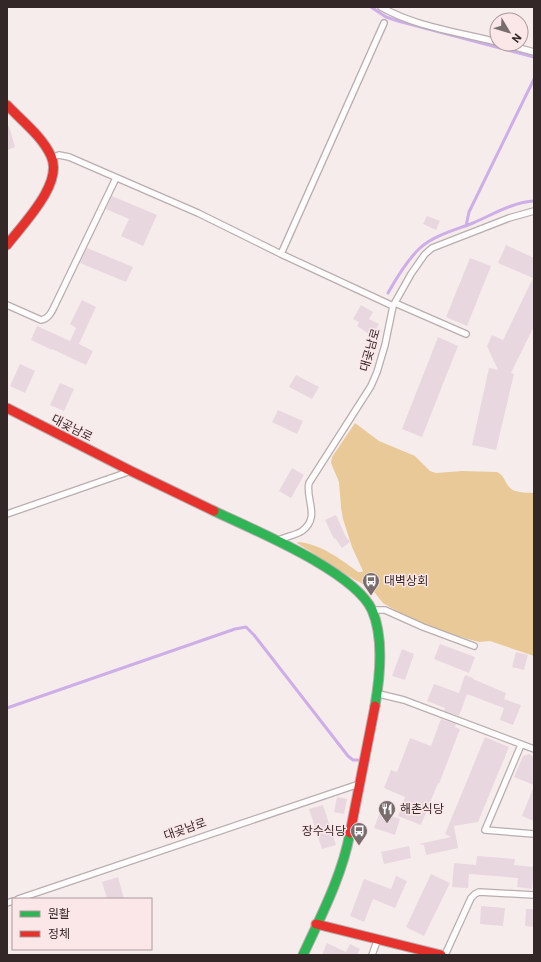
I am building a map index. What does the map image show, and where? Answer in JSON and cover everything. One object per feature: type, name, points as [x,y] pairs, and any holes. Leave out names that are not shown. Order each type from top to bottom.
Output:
[{"type":"street","points":[[7,105],[44,145],[52,157],[54,165],[53,177],[45,196],[7,245]]},
{"type":"street","name":"대곶남로","points":[[7,408],[131,471],[278,541],[331,570],[347,581],[366,600],[372,610],[377,626],[380,646],[377,693],[347,852],[336,881],[303,955]]},
{"type":"street","points":[[316,924],[441,955]]},
{"type":"lane","points":[[381,7],[396,16],[412,21],[489,40]]},
{"type":"lane","points":[[281,254],[384,23]]},
{"type":"lane","points":[[52,157],[64,155],[69,157],[198,214],[281,254],[466,334]]},
{"type":"lane","points":[[7,305],[41,320],[45,320],[55,305],[116,178]]},
{"type":"lane","name":"대곶남로","points":[[278,541],[285,537],[301,533],[309,523],[312,511],[307,488],[308,483],[371,386],[378,372],[394,304],[419,261],[432,248],[509,218],[534,211]]},
{"type":"lane","points":[[7,514],[131,471]]},
{"type":"lane","points":[[372,610],[386,610],[423,627],[474,646]]},
{"type":"lane","points":[[377,693],[404,700],[534,749]]},
{"type":"lane","points":[[521,745],[485,830],[534,834]]},
{"type":"lane","name":"대곶남로","points":[[21,898],[336,790],[360,784]]},
{"type":"lane","points":[[445,955],[471,898],[475,894],[479,892],[534,894]]},
{"type":"lane","points":[[372,955],[377,939]]},
{"type":"shaded area","points":[[355,423],[379,441],[415,456],[430,471],[436,473],[462,471],[497,472],[502,476],[509,487],[515,491],[534,493],[534,656],[490,641],[479,642],[457,636],[427,626],[407,617],[383,603],[371,588],[355,580],[297,543],[306,543],[315,546],[337,557],[358,572],[363,571],[352,547],[343,519],[339,482],[331,463],[332,457]]},
{"type":"building","points":[[7,126],[9,126],[15,147],[7,150]]},
{"type":"building","points":[[112,196],[157,215],[143,246],[121,236],[129,219],[106,209]]},
{"type":"building","points":[[427,216],[440,221],[436,230],[423,224]]},
{"type":"building","points":[[506,245],[534,258],[534,326],[511,373],[514,374],[496,450],[472,445],[489,368],[498,370],[487,346],[492,335],[503,340],[533,278],[498,263]]},
{"type":"building","points":[[87,248],[133,267],[126,282],[80,263]]},
{"type":"building","points":[[470,258],[491,266],[467,326],[446,317]]},
{"type":"building","points":[[82,300],[96,307],[79,344],[93,351],[86,365],[31,340],[37,326],[70,341],[76,328],[70,324]]},
{"type":"building","points":[[361,305],[373,312],[369,319],[379,324],[372,336],[357,326],[359,322],[353,319]]},
{"type":"building","points":[[438,337],[458,346],[422,437],[402,429]]},
{"type":"building","points":[[20,364],[35,371],[25,393],[10,386]]},
{"type":"building","points":[[296,375],[319,387],[312,399],[289,387]]},
{"type":"building","points":[[60,383],[74,389],[64,411],[50,405]]},
{"type":"building","points":[[278,410],[303,421],[297,434],[272,422]]},
{"type":"building","points":[[292,468],[304,475],[291,498],[279,491]]},
{"type":"building","points":[[336,515],[345,535],[350,542],[342,548],[335,538],[334,539],[325,520]]},
{"type":"building","points":[[440,644],[475,657],[469,673],[434,659]]},
{"type":"building","points":[[402,649],[414,654],[405,680],[392,676]]},
{"type":"building","points":[[516,652],[528,655],[524,670],[512,667]]},
{"type":"building","points":[[465,675],[506,693],[504,699],[521,705],[513,725],[500,720],[504,708],[467,694],[459,716],[444,711],[445,708],[427,701],[434,684],[459,693]]},
{"type":"building","points":[[441,719],[456,724],[455,727],[460,729],[439,784],[438,783],[421,825],[398,816],[405,797],[384,788],[391,770],[397,772],[410,738],[431,746]]},
{"type":"building","points":[[485,737],[509,747],[478,822],[454,826],[458,848],[426,855],[424,845],[419,844],[451,837],[445,834]]},
{"type":"building","points":[[529,754],[534,757],[534,785],[514,777],[523,756]]},
{"type":"building","points":[[534,786],[534,821],[522,816]]},
{"type":"building","points":[[337,797],[347,799],[344,814],[334,812]]},
{"type":"building","points":[[323,805],[336,845],[322,849],[309,809]]},
{"type":"building","name":"해촌식당","points":[[380,812],[400,819],[395,835],[374,828]]},
{"type":"building","points":[[409,846],[411,858],[384,864],[381,852]]},
{"type":"building","points":[[477,856],[515,859],[514,865],[534,867],[532,889],[517,887],[518,878],[469,874],[468,888],[452,887],[454,863],[476,865]]},
{"type":"building","points":[[431,874],[450,883],[424,936],[406,927]]},
{"type":"building","points":[[396,876],[407,881],[395,908],[373,899],[364,922],[350,916],[364,879],[391,889]]},
{"type":"building","points":[[118,877],[124,898],[107,898],[102,882]]},
{"type":"building","points":[[481,906],[505,908],[503,926],[480,924]]},
{"type":"building","points":[[526,909],[534,909],[534,927],[525,926]]},
{"type":"building","points":[[327,943],[346,952],[350,944],[360,949],[357,955],[322,955]]},
{"type":"waterway","points":[[371,7],[386,17],[398,21],[534,57]]},
{"type":"waterway","points":[[466,226],[469,212],[534,79]]},
{"type":"waterway","points":[[388,293],[407,263],[426,243],[438,236],[473,223],[510,206],[534,201]]},
{"type":"waterway","points":[[7,708],[235,629],[246,627],[254,635],[348,756],[353,760],[358,760]]},
{"type":"traffic: fast","points":[[214,511],[277,540],[301,553],[325,567],[362,595],[372,610],[376,621],[380,645],[375,706]]},
{"type":"traffic: fast","points":[[303,955],[324,911],[342,865],[350,833]]},
{"type":"traffic: jam","points":[[7,105],[42,142],[51,156],[53,167],[52,178],[40,203],[7,245]]},
{"type":"traffic: jam","points":[[7,408],[214,511]]},
{"type":"traffic: jam","points":[[350,833],[375,706]]},
{"type":"traffic: jam","points":[[316,924],[441,955]]},
{"type":"place","name":"대벽상회","points":[[371,596]]},
{"type":"place","name":"해촌식당","points":[[387,824]]},
{"type":"place","name":"장수식당","points":[[359,846]]}]
